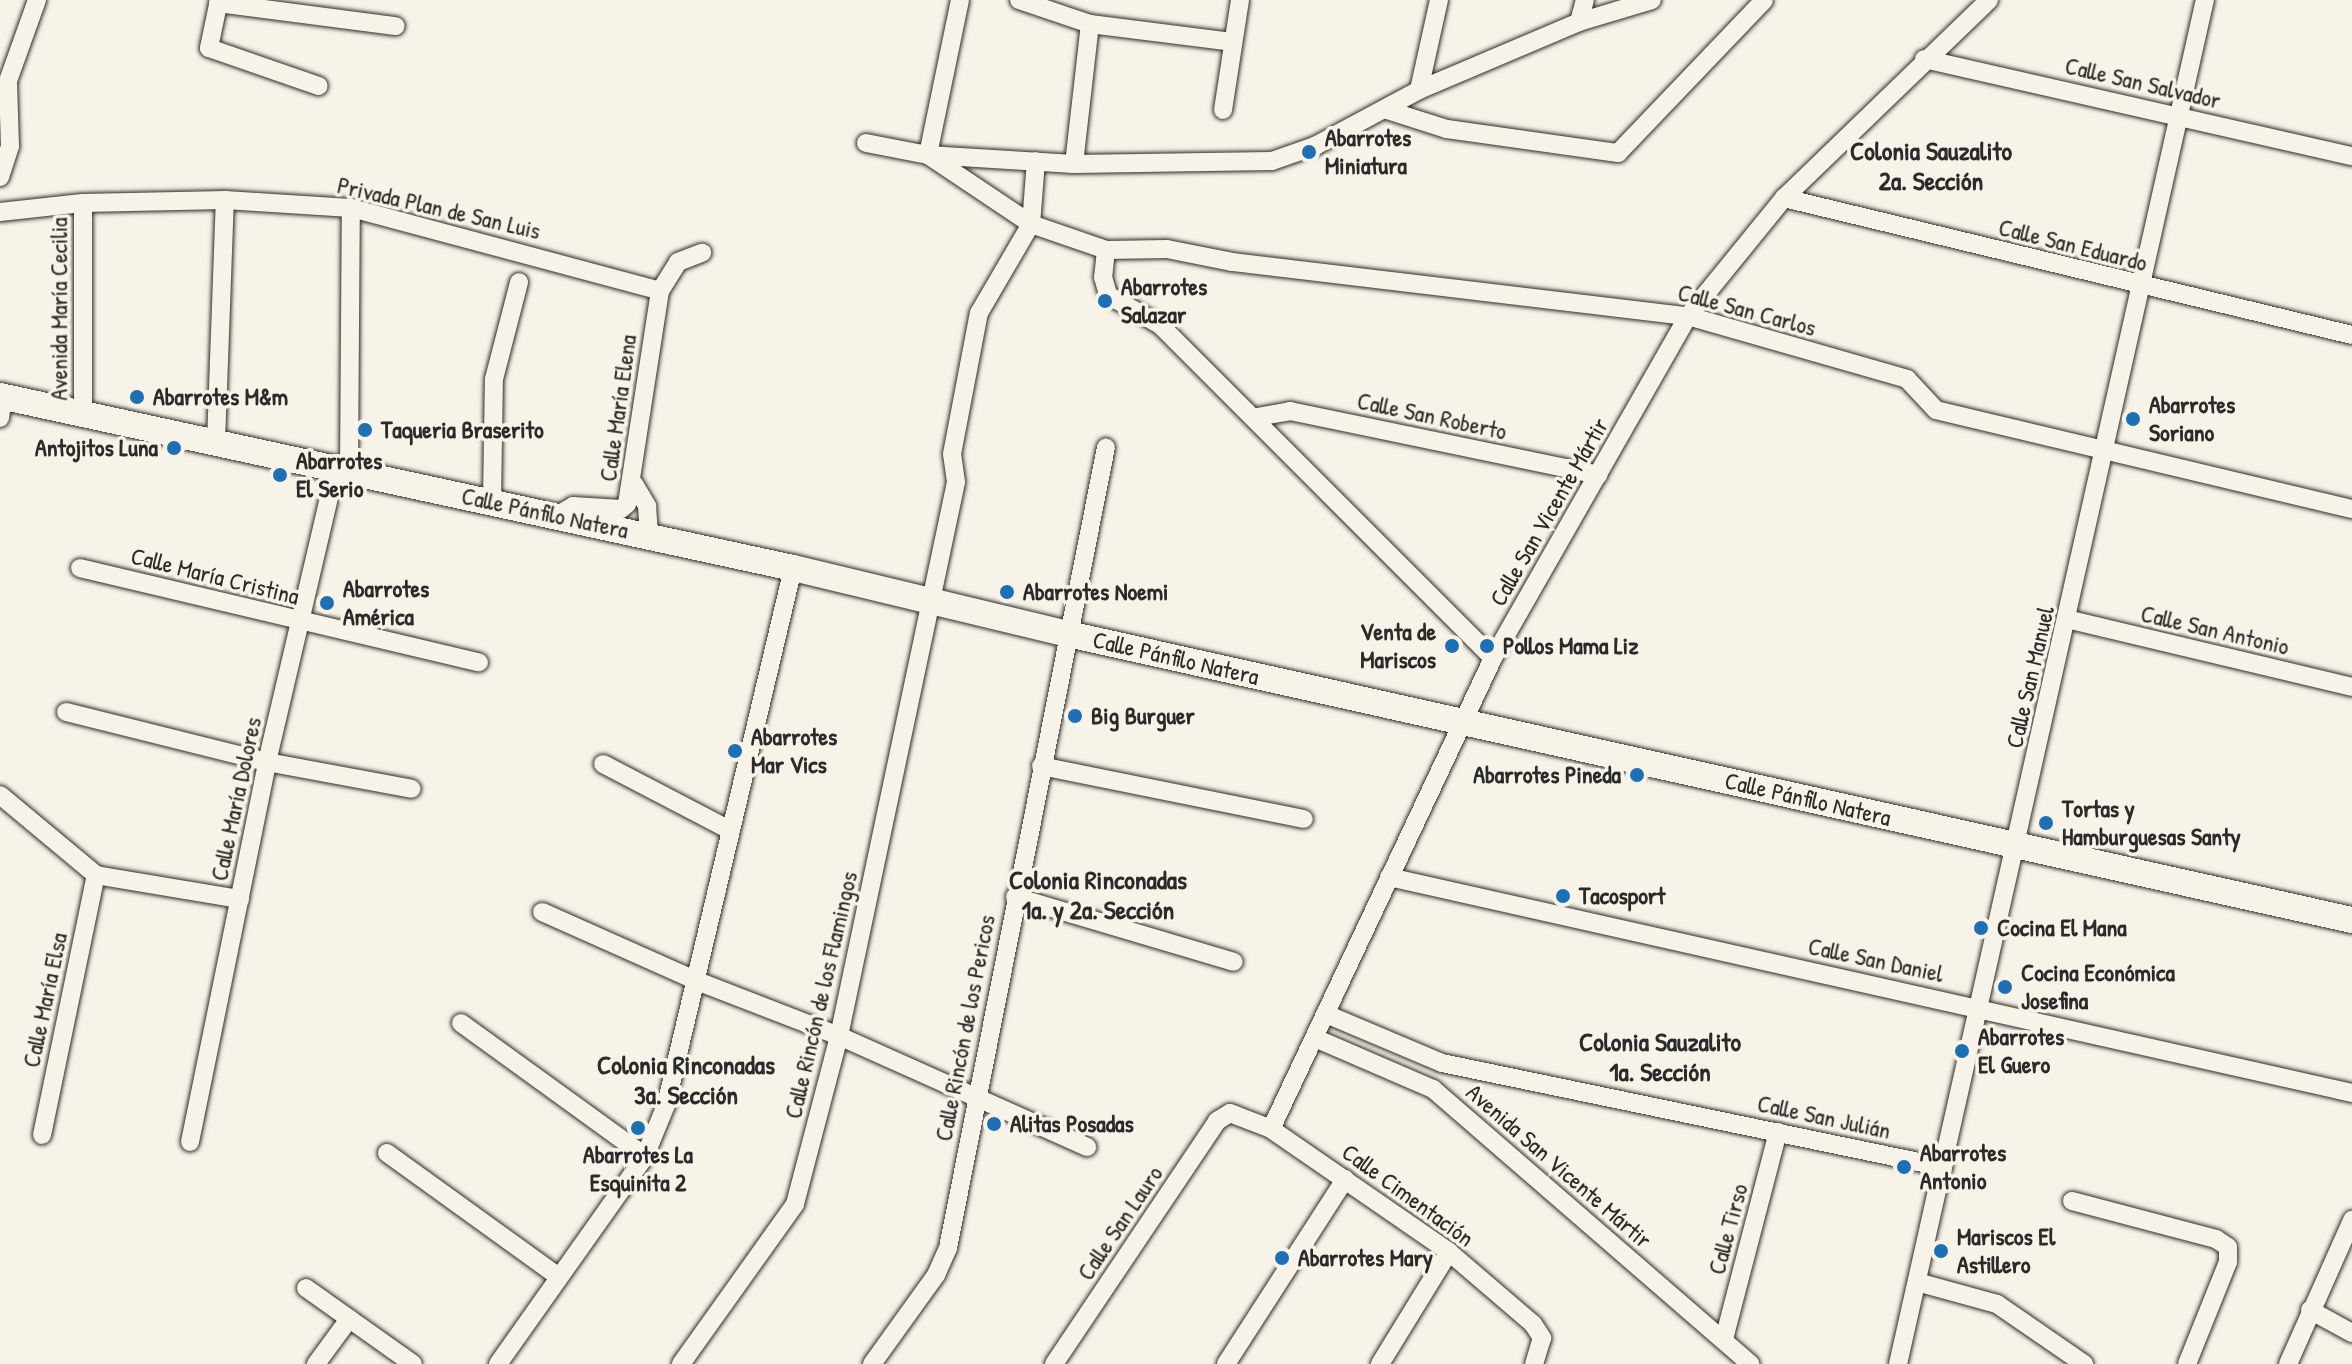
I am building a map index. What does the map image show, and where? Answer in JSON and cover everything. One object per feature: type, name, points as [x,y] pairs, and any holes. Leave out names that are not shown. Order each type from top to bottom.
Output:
[{"type":"main road","name":"Calle Pánfilo Natera","points":[[1,404],[83,415],[492,501],[793,568],[1068,634],[2352,920]]},
{"type":"street","points":[[0,177],[10,146],[8,81],[37,0]]},
{"type":"street","points":[[928,155],[960,0]]},
{"type":"street","points":[[1019,0],[1090,24],[1232,42]]},
{"type":"street","points":[[1223,110],[1240,0]]},
{"type":"street","points":[[1419,90],[1439,0]]},
{"type":"street","points":[[1579,22],[1585,0]]},
{"type":"street","points":[[866,143],[928,155],[1074,164],[1272,161],[1387,110],[1419,90],[1579,22],[1652,0]]},
{"type":"street","points":[[1387,110],[1447,129],[1618,153],[1764,0]]},
{"type":"street","name":"Calle San Vicente Mártir","points":[[1271,1129],[1493,658],[1688,316],[1784,198],[1924,59],[1989,0]]},
{"type":"street","name":"Calle San Manuel","points":[[1898,1364],[1981,1008],[2205,0]]},
{"type":"street","points":[[319,86],[209,48],[218,2],[396,26]]},
{"type":"street","points":[[1074,164],[1090,24]]},
{"type":"street","name":"Calle San Salvador","points":[[1924,59],[2352,156]]},
{"type":"street","name":"Calle San Carlos","points":[[928,155],[1031,224],[1106,250],[1167,249],[1232,262],[1688,316],[1907,379],[1936,410],[2352,509]]},
{"type":"street","points":[[1031,224],[1036,161]]},
{"type":"street","name":"Calle San Eduardo","points":[[1784,198],[2140,287],[2352,335]]},
{"type":"street","points":[[216,442],[225,200]]},
{"type":"street","name":"Privada Plan de San Luis","points":[[0,212],[83,203],[225,200],[351,208],[660,291]]},
{"type":"street","name":"Avenida María Cecilia","points":[[83,203],[83,415]]},
{"type":"street","name":"Calle María Dolores","points":[[190,1142],[267,762],[343,469],[351,208]]},
{"type":"street","name":"Calle Rincón de los Flamingos","points":[[681,1364],[795,1204],[839,1036],[956,482],[952,454],[979,313],[1031,224]]},
{"type":"street","points":[[1106,250],[1103,277],[1108,295],[1160,325],[1257,417],[1493,658]]},
{"type":"street","points":[[660,291],[678,262],[702,253]]},
{"type":"street","points":[[492,501],[494,379],[519,282]]},
{"type":"street","name":"Calle María Elena","points":[[556,516],[573,506],[621,509],[634,484],[639,418],[660,291]]},
{"type":"street","name":"Calle San Roberto","points":[[1257,417],[1290,411],[1598,475]]},
{"type":"street","name":"Calle Rincón de los Pericos","points":[[872,1364],[936,1275],[948,1248],[974,1096],[1106,447]]},
{"type":"street","points":[[634,484],[647,506],[641,534]]},
{"type":"street","name":"Calle María Cristina","points":[[80,568],[302,623],[479,662]]},
{"type":"street","points":[[498,1364],[645,1156],[666,1105],[793,568]]},
{"type":"street","name":"Calle San Antonio","points":[[2067,619],[2352,687]]},
{"type":"street","points":[[66,712],[267,762],[412,789]]},
{"type":"street","points":[[603,764],[730,830]]},
{"type":"street","points":[[1041,766],[1304,819]]},
{"type":"street","points":[[0,795],[96,875],[240,899]]},
{"type":"street","name":"Calle María Elsa","points":[[42,1135],[96,875]]},
{"type":"street","name":"Calle San Daniel","points":[[1389,877],[2352,1093]]},
{"type":"street","points":[[1015,897],[1234,962]]},
{"type":"street","points":[[542,912],[697,981],[839,1036],[1087,1147]]},
{"type":"street","name":"Calle San Julián","points":[[1326,1014],[1442,1063],[1943,1167]]},
{"type":"street","points":[[461,1023],[645,1156]]},
{"type":"street","name":"Avenida San Vicente Mártir","points":[[1315,1038],[1433,1089],[1751,1364]]},
{"type":"street","points":[[1433,1089],[1442,1063]]},
{"type":"street","name":"Calle Cimentación","points":[[1230,1113],[1271,1129],[1449,1252],[1533,1324],[1542,1338],[1534,1364]]},
{"type":"street","name":"Calle San Lauro","points":[[1054,1364],[1217,1121],[1230,1113]]},
{"type":"street","name":"Calle Tirso","points":[[1724,1339],[1778,1132]]},
{"type":"street","points":[[387,1153],[559,1277]]},
{"type":"street","points":[[1226,1364],[1345,1179]]},
{"type":"street","points":[[2072,1201],[2216,1239],[2228,1247],[2228,1262],[2187,1364]]},
{"type":"street","points":[[2288,1364],[2352,1220]]},
{"type":"street","points":[[1380,1364],[1449,1252]]},
{"type":"street","points":[[1917,1282],[1997,1304],[2084,1364]]},
{"type":"street","points":[[306,1288],[413,1364]]},
{"type":"street","points":[[2310,1310],[2352,1333]]},
{"type":"street","points":[[316,1364],[349,1319]]},
{"type":"place","name":"Abarrotes Miniatura","points":[[1309,152]]},
{"type":"place","name":"Abarrotes Salazar","points":[[1105,301]]},
{"type":"place","name":"Abarrotes M&m","points":[[137,397]]},
{"type":"place","name":"Abarrotes Soriano","points":[[2133,419]]},
{"type":"place","name":"Taqueria Braserito","points":[[365,430]]},
{"type":"place","name":"Antojitos Luna","points":[[174,448]]},
{"type":"place","name":"Abarrotes El Serio","points":[[280,475]]},
{"type":"place","name":"Abarrotes Noemi","points":[[1007,592]]},
{"type":"place","name":"Abarrotes América","points":[[327,603]]},
{"type":"place","name":"Venta de Mariscos","points":[[1452,646]]},
{"type":"place","name":"Pollos Mama Liz","points":[[1487,646]]},
{"type":"place","name":"Big Burguer","points":[[1075,716]]},
{"type":"place","name":"Abarrotes Mar Vics","points":[[735,751]]},
{"type":"place","name":"Abarrotes Pineda","points":[[1637,775]]},
{"type":"place","name":"Tortas y Hamburguesas Santy","points":[[2046,823]]},
{"type":"place","name":"Tacosport","points":[[1563,896]]},
{"type":"place","name":"Cocina El Mana","points":[[1981,928]]},
{"type":"place","name":"Cocina Económica Josefina","points":[[2005,987]]},
{"type":"place","name":"Abarrotes El Guero","points":[[1962,1051]]},
{"type":"place","name":"Alitas Posadas","points":[[994,1124]]},
{"type":"place","name":"Abarrotes La Esquinita 2","points":[[638,1128]]},
{"type":"place","name":"Abarrotes Antonio","points":[[1904,1167]]},
{"type":"place","name":"Mariscos El Astillero","points":[[1941,1251]]},
{"type":"place","name":"Abarrotes Mary","points":[[1282,1258]]},
{"type":"district","name":"Colonia Sauzalito 2a. Sección","points":[[1931,166]]},
{"type":"district","name":"Colonia Rinconadas 1a. y 2a. Sección","points":[[1098,895]]},
{"type":"district","name":"Colonia Sauzalito 1a. Sección","points":[[1660,1057]]},
{"type":"district","name":"Colonia Rinconadas 3a. Sección","points":[[686,1080]]}]
